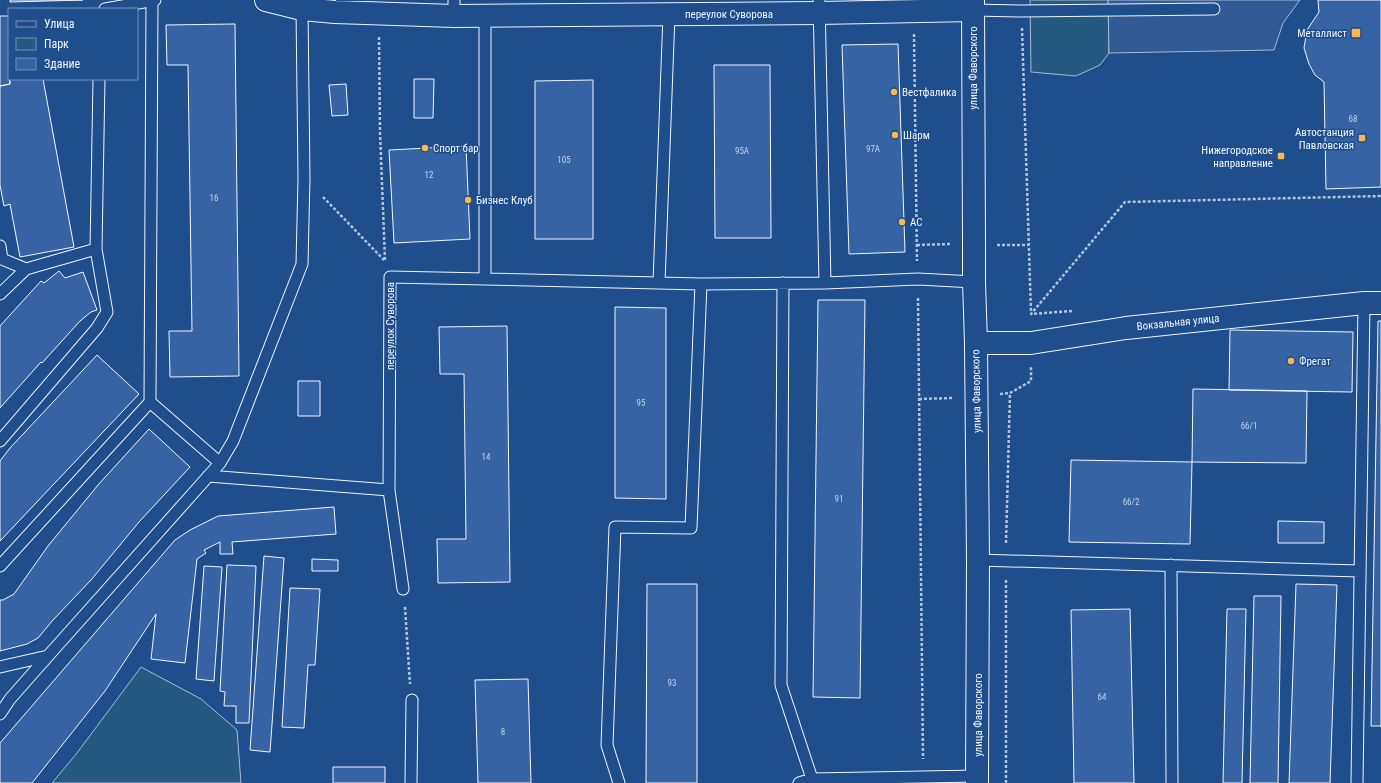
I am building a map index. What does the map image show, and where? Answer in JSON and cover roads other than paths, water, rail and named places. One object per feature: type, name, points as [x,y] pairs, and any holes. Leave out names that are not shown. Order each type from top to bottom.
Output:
[{"type":"street","name":"переулок Суворова","points":[[266,0],[302,8],[335,6],[379,14],[454,8],[485,16],[669,14],[819,7],[914,11],[973,5]]},
{"type":"street","name":"улица Фаворского","points":[[973,5],[974,282],[978,560],[977,780]]},
{"type":"street","name":"Вокзальная улица","points":[[976,343],[1031,343],[1126,328],[1372,303]]},
{"type":"lane","points":[[0,566],[150,402],[154,0],[121,8]]},
{"type":"lane","points":[[973,5],[1021,11],[1214,9]]},
{"type":"lane","points":[[819,7],[825,283]]},
{"type":"lane","points":[[0,714],[10,699],[220,463],[233,441],[302,264],[304,178],[302,8]]},
{"type":"lane","points":[[659,283],[669,14]]},
{"type":"lane","points":[[485,16],[485,279]]},
{"type":"lane","points":[[0,441],[97,328],[107,312],[96,249],[99,80]]},
{"type":"lane","points":[[0,246],[2,259],[26,269]]},
{"type":"lane","points":[[0,294],[26,269],[96,249]]},
{"type":"lane","name":"переулок Суворова","points":[[403,589],[389,490],[390,277],[701,284],[825,283],[918,279],[974,282]]},
{"type":"lane","points":[[783,283],[780,685],[812,779]]},
{"type":"lane","points":[[619,783],[607,745],[615,527],[691,528],[701,284]]},
{"type":"lane","points":[[1357,783],[1360,570],[1372,303]]},
{"type":"lane","points":[[150,402],[220,463]]},
{"type":"lane","points":[[208,476],[389,490]]},
{"type":"lane","points":[[978,560],[1360,570]]},
{"type":"lane","points":[[1171,565],[1172,783]]},
{"type":"lane","points":[[0,667],[48,656]]},
{"type":"lane","points":[[411,783],[412,700]]},
{"type":"lane","points":[[799,783],[812,779],[923,776],[977,780]]},
{"type":"place","name":"Металлист","points":[[1356,33]]},
{"type":"place","name":"Вестфалика","points":[[894,92]]},
{"type":"place","name":"Шарм","points":[[895,135]]},
{"type":"place","name":"Автостанция Павловская","points":[[1362,138]]},
{"type":"place","name":"Спорт бар","points":[[425,148]]},
{"type":"place","name":"Нижегородское направление","points":[[1281,156]]},
{"type":"place","name":"Бизнес Клуб","points":[[468,200]]},
{"type":"place","name":"АС","points":[[902,222]]},
{"type":"place","name":"Фрегат","points":[[1291,361]]}]
